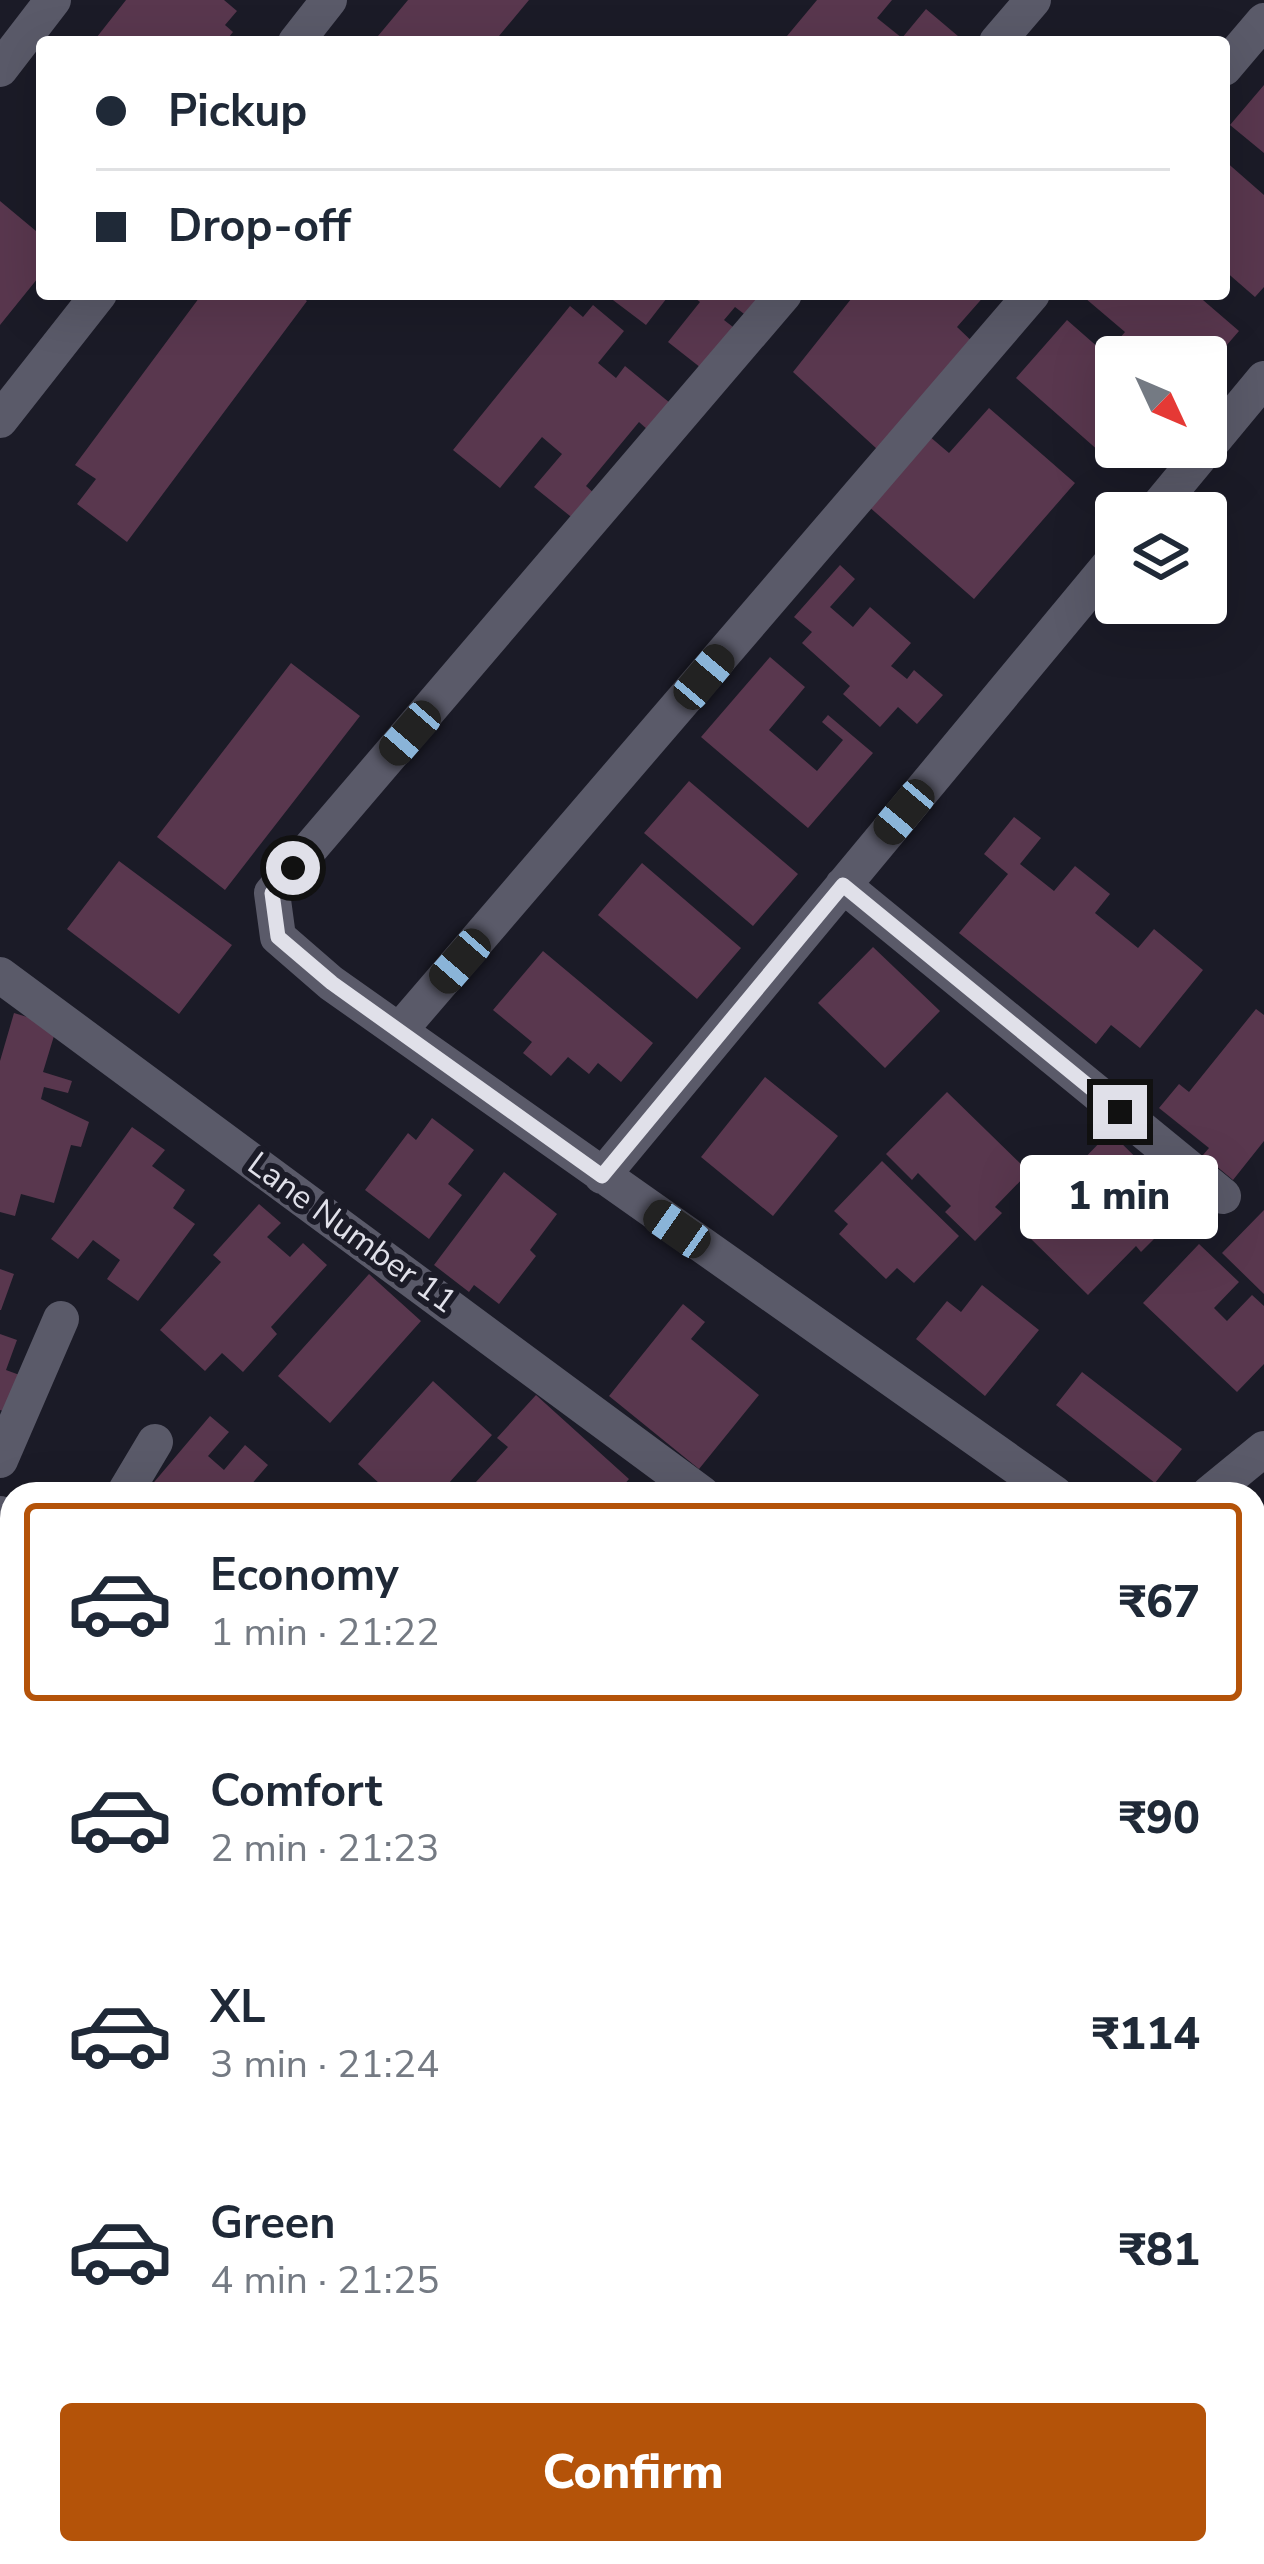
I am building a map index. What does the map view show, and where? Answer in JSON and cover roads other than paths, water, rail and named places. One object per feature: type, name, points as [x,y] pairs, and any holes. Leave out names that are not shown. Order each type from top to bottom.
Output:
[{"type":"street","points":[[0,69],[53,0]]},
{"type":"street","points":[[301,36],[329,0]]},
{"type":"street","points":[[1002,36],[1033,0]]},
{"type":"street","points":[[1230,61],[1264,21]]},
{"type":"street","points":[[0,420],[94,300]]},
{"type":"street","points":[[779,300],[272,893],[278,937],[399,1031],[1037,1482]]},
{"type":"street","points":[[399,1031],[1027,300]]},
{"type":"street","points":[[1170,492],[1264,379]]},
{"type":"street","points":[[602,1176],[1095,582]]},
{"type":"street","points":[[843,885],[1223,1196]]},
{"type":"street","name":"Lane Number 11","points":[[0,975],[668,1482]]},
{"type":"street","points":[[0,1460],[61,1318]]},
{"type":"street","points":[[131,1482],[155,1442]]},
{"type":"street","points":[[1224,1482],[1264,1449]]}]
